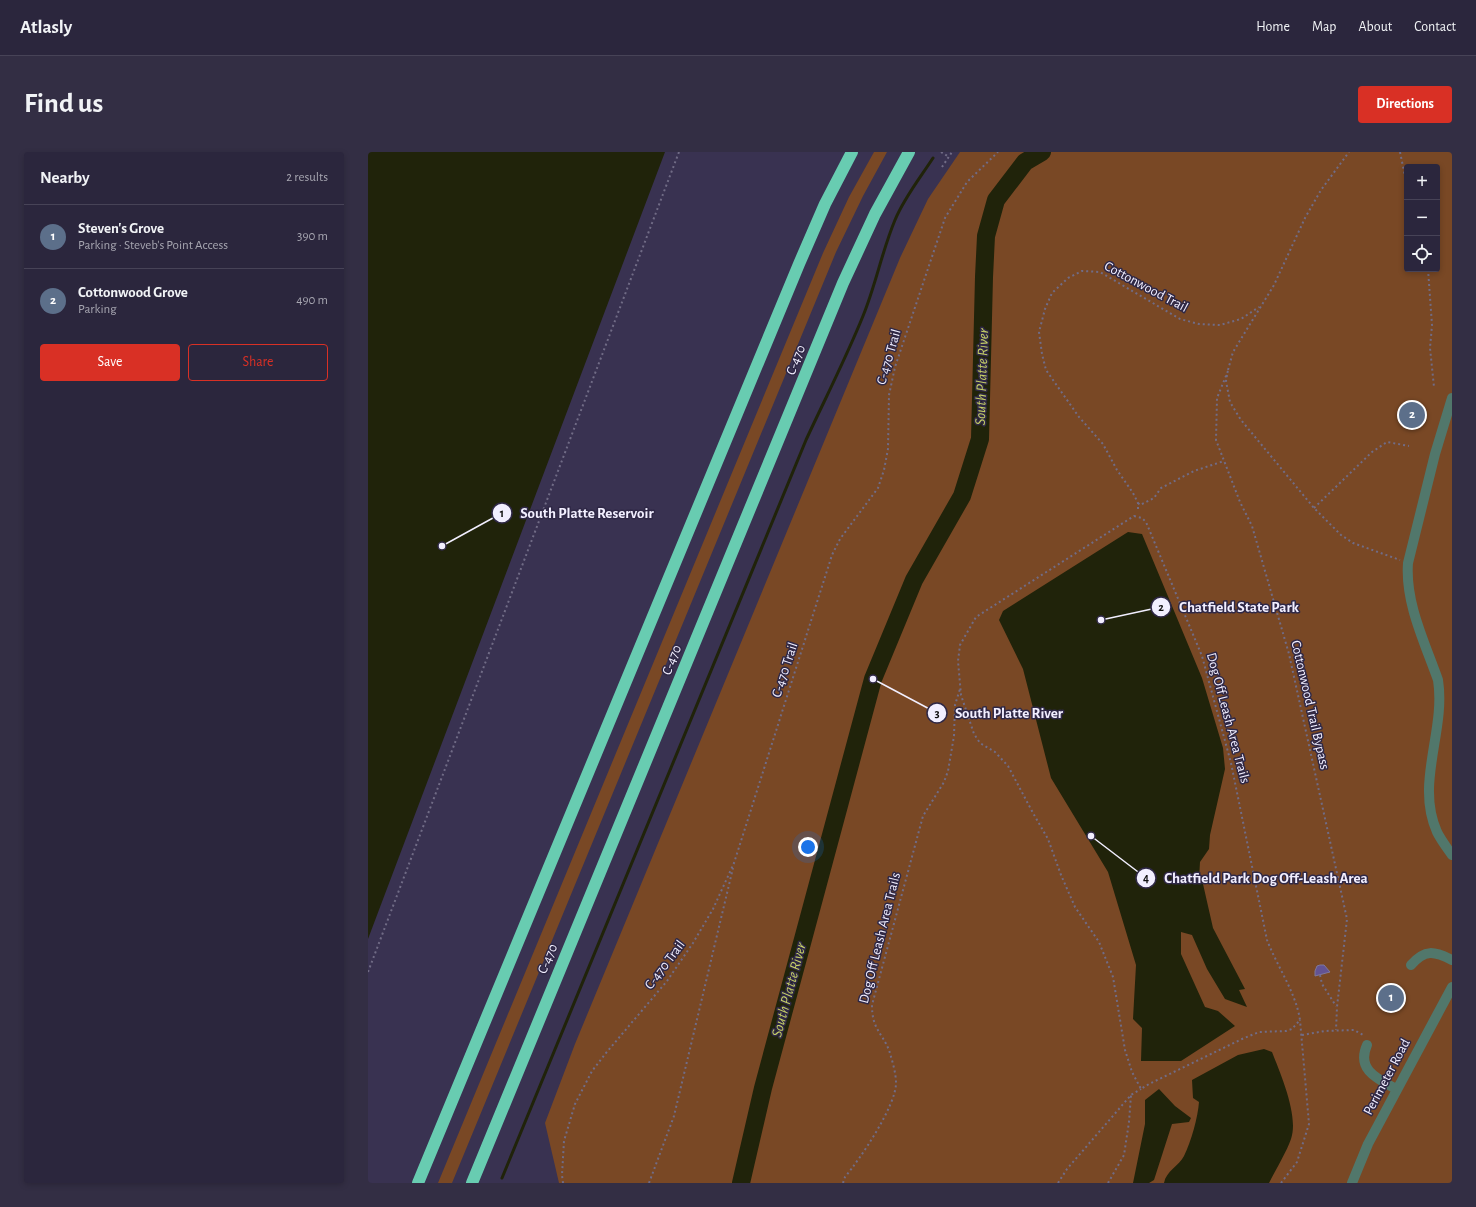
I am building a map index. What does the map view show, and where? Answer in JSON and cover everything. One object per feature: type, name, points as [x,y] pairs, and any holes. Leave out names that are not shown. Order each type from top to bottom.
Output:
[{"type":"highway","points":[[418,1183],[799,264],[826,204],[852,152]]},
{"type":"highway","name":"C-470","points":[[472,1183],[844,284],[875,214],[909,152]]},
{"type":"street","points":[[1452,398],[1435,454],[1408,563],[1410,594],[1438,680],[1440,692],[1439,718],[1429,783],[1429,801],[1437,832],[1452,855]]},
{"type":"street","points":[[1411,965],[1420,956],[1430,952],[1441,954],[1452,960]]},
{"type":"street","name":"Perimeter Road","points":[[1352,1183],[1368,1144],[1452,986]]},
{"type":"street","points":[[1368,1042],[1363,1057],[1366,1067],[1376,1076],[1396,1089]]},
{"type":"path","points":[[368,972],[679,152]]},
{"type":"path","points":[[941,152],[949,157]]},
{"type":"path","points":[[942,167],[952,152]]},
{"type":"path","name":"C-470 Trail","points":[[563,1183],[564,1141],[575,1104],[592,1071],[606,1052],[667,981],[694,943],[713,909],[734,863],[832,554],[840,539],[878,488],[884,470],[888,449],[889,395],[894,374],[945,218],[967,182],[998,152]]},
{"type":"path","name":"Cottonwood Trail","points":[[1349,152],[1321,190],[1305,218],[1274,285],[1233,352],[1226,381],[1230,402],[1241,420],[1314,508],[1341,535],[1352,543],[1408,563]]},
{"type":"path","points":[[1400,152],[1404,171]]},
{"type":"path","name":"Cottonwood Trail","points":[[1138,503],[1103,444],[1079,416],[1046,370],[1039,332],[1044,309],[1052,294],[1068,278],[1082,271],[1100,272],[1180,319],[1199,324],[1220,325],[1241,319],[1260,307]]},
{"type":"path","points":[[1428,272],[1432,325],[1430,348],[1434,387]]},
{"type":"path","name":"Cottonwood Trail Bypass","points":[[1228,371],[1217,398],[1216,440],[1240,502],[1252,526],[1289,654],[1347,919],[1336,1007],[1336,1030]]},
{"type":"path","points":[[1314,508],[1372,452],[1387,442],[1409,446]]},
{"type":"path","points":[[1138,509],[1138,503],[1140,505],[1147,503],[1154,498],[1162,488],[1194,471],[1224,461]]},
{"type":"path","name":"Dog Off Leash Area Trails","points":[[1141,1089],[1132,1072],[1125,1050],[1112,977],[1099,942],[1074,907],[1048,839],[1008,766],[995,752],[980,743],[974,734],[961,695],[958,661],[960,645],[976,617],[1134,516],[1142,518],[1146,522],[1202,656],[1231,762],[1267,940],[1298,1009],[1300,1020]]},
{"type":"path","name":"Dog Off Leash Area Trails","points":[[843,1183],[845,1177],[869,1144],[886,1114],[894,1094],[896,1084],[894,1068],[888,1050],[875,1026],[872,1017],[872,1005],[923,816],[944,782],[948,771],[954,736],[956,705],[960,688]]},
{"type":"path","points":[[649,1183],[674,1116],[734,863]]},
{"type":"path","points":[[1320,975],[1322,984],[1336,1007]]},
{"type":"path","points":[[1281,1183],[1297,1162],[1310,1124],[1300,1020]]},
{"type":"path","points":[[1058,1183],[1072,1164],[1131,1095],[1149,1084],[1242,1039],[1259,1032],[1286,1031],[1292,1028],[1300,1020]]},
{"type":"path","points":[[1302,1035],[1336,1030],[1354,1030],[1368,1042]]},
{"type":"path","points":[[1108,1183],[1124,1156],[1131,1095]]},
{"type":"shaded area","points":[[368,152],[665,152],[368,939]]},
{"type":"shaded area","points":[[874,152],[887,152],[863,196],[836,252],[452,1183],[438,1183],[823,253],[849,197]]},
{"type":"shaded area","points":[[960,152],[1452,152],[1452,1183],[559,1183],[545,1123],[575,1044],[900,258],[928,199]]},
{"type":"shaded area","points":[[1128,532],[1142,534],[1202,678],[1223,748],[1225,769],[1210,835],[1209,849],[1200,862],[1199,880],[1203,884],[1213,928],[1245,989],[1239,990],[1247,1007],[1225,999],[1207,969],[1192,935],[1181,932],[1181,954],[1205,1007],[1218,1011],[1235,1026],[1181,1061],[1141,1061],[1142,1028],[1133,1019],[1136,965],[1108,872],[1051,778],[1023,669],[999,620],[1003,611]]},
{"type":"shaded area","points":[[1264,1049],[1272,1052],[1288,1096],[1293,1119],[1291,1139],[1269,1183],[1164,1183],[1167,1175],[1182,1160],[1194,1129],[1199,1102],[1193,1098],[1192,1080],[1238,1055]]},
{"type":"shaded area","points":[[1159,1089],[1175,1106],[1191,1118],[1189,1122],[1172,1124],[1154,1180],[1149,1183],[1133,1183],[1145,1124],[1145,1100]]},
{"type":"building","points":[[1324,965],[1330,972],[1315,976],[1317,966]]},
{"type":"waterway","name":"South Platte River","points":[[741,1183],[763,1088],[873,679],[914,580],[962,496],[980,439],[986,236],[996,200],[1025,162],[1042,152]]},
{"type":"waterway","points":[[502,1178],[806,440],[843,363],[863,316],[895,220],[908,196],[933,158]]},
{"type":"place","name":"Cottonwood Grove","points":[[1412,415]]},
{"type":"place","name":"South Platte Reservoir","points":[[442,546]]},
{"type":"place","name":"Chatfield State Park","points":[[1101,620]]},
{"type":"place","name":"South Platte River","points":[[873,679]]},
{"type":"place","name":"Chatfield Park Dog Off-Leash Area","points":[[1091,836]]},
{"type":"place","name":"Steven's Grove","points":[[1391,998]]}]
